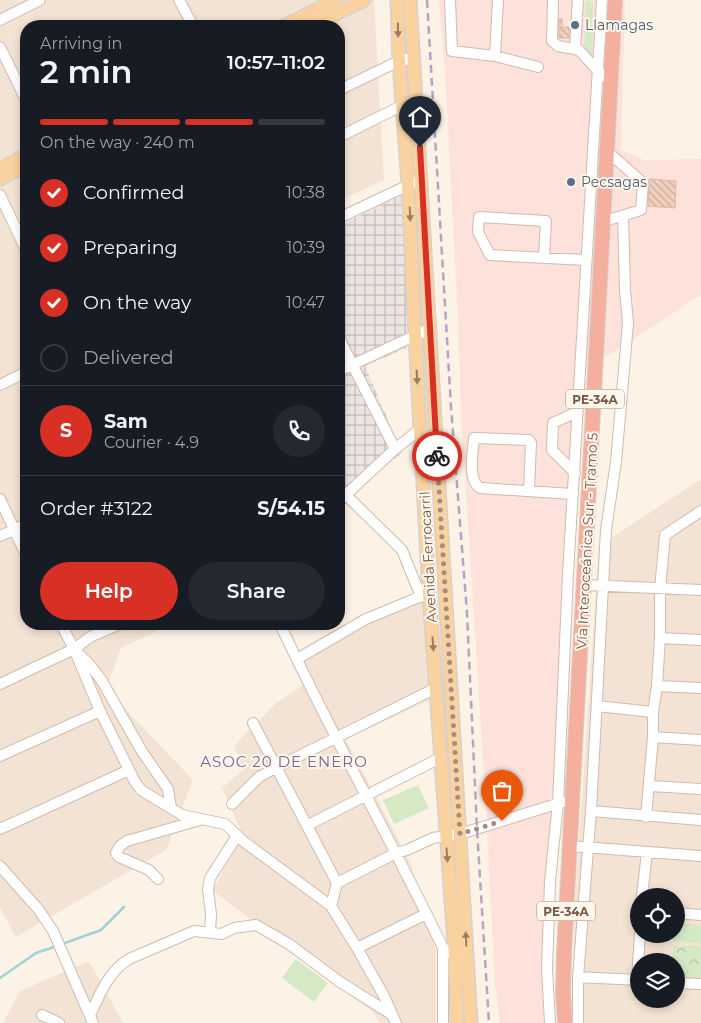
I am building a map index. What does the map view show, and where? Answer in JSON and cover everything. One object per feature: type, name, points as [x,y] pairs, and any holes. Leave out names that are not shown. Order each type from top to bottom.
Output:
[{"type":"highway","name":"Vía Interoceánica Sur - Tramo 5","points":[[564,1023],[564,969],[572,799],[616,0]]},
{"type":"main road","points":[[296,20],[336,0]]},
{"type":"main road","points":[[323,20],[364,0]]},
{"type":"main road","name":"Avenida Ferrocarril","points":[[398,0],[399,61],[408,184],[420,429],[425,595],[436,688],[446,835],[471,1023]]},
{"type":"main road","name":"Avenida Ferrocarril","points":[[410,0],[460,834],[461,957],[457,1023]]},
{"type":"main road","points":[[0,169],[20,159]]},
{"type":"main road","points":[[0,179],[20,168]]},
{"type":"street","points":[[0,20],[40,0]]},
{"type":"street","points":[[179,0],[190,20]]},
{"type":"street","points":[[450,0],[452,52],[495,56],[538,67]]},
{"type":"street","points":[[495,56],[498,0]]},
{"type":"street","points":[[553,0],[552,41],[558,46],[579,50],[597,70],[612,82]]},
{"type":"street","points":[[575,48],[578,0]]},
{"type":"street","points":[[550,1023],[548,940],[550,882],[558,803],[577,412],[602,0]]},
{"type":"street","points":[[0,47],[20,88]]},
{"type":"street","points":[[345,87],[399,61],[414,58]]},
{"type":"street","points":[[345,134],[417,98]]},
{"type":"street","points":[[605,221],[641,210],[643,182],[608,152]]},
{"type":"street","points":[[345,215],[408,184],[422,180]]},
{"type":"street","points":[[0,195],[20,236]]},
{"type":"street","points":[[544,258],[546,221],[479,216],[478,232],[490,255],[544,258],[586,260]]},
{"type":"street","points":[[578,1023],[578,977],[591,811],[606,530],[616,462],[628,323],[623,216]]},
{"type":"street","points":[[345,368],[429,329]]},
{"type":"street","points":[[345,350],[395,449]]},
{"type":"street","points":[[0,385],[20,375]]},
{"type":"street","points":[[574,473],[552,450],[554,423],[577,412]]},
{"type":"street","points":[[345,495],[395,449],[420,429]]},
{"type":"street","points":[[529,491],[531,443],[528,440],[474,438],[472,478],[475,485],[480,488],[573,494]]},
{"type":"street","points":[[0,499],[20,542]]},
{"type":"street","points":[[297,660],[366,619],[425,595],[402,550],[345,501]]},
{"type":"street","points":[[646,816],[650,786],[653,712],[657,686],[660,638],[660,589],[665,535],[701,511]]},
{"type":"street","points":[[0,536],[20,526]]},
{"type":"street","points":[[585,585],[701,590]]},
{"type":"street","points":[[64,630],[100,711],[128,770],[140,790],[182,815],[225,824],[237,836],[331,906],[384,996],[394,1019]]},
{"type":"street","points":[[2,680],[74,649],[90,638],[107,630]]},
{"type":"street","points":[[283,630],[335,737],[367,795],[443,948],[443,1023]]},
{"type":"street","points":[[660,638],[701,640]]},
{"type":"street","points":[[74,649],[92,666],[141,750],[168,789],[171,808]]},
{"type":"street","points":[[657,686],[701,688]]},
{"type":"street","points":[[232,804],[259,777],[335,737],[436,688]]},
{"type":"street","points":[[597,706],[653,712]]},
{"type":"street","points":[[0,756],[100,711]]},
{"type":"street","points":[[253,723],[337,883],[331,906]]},
{"type":"street","points":[[653,737],[701,740]]},
{"type":"street","points":[[308,825],[440,758]]},
{"type":"street","points":[[0,829],[128,770]]},
{"type":"street","points":[[650,786],[701,789]]},
{"type":"street","points":[[337,883],[396,853],[433,838],[460,834],[572,799]]},
{"type":"street","points":[[591,811],[701,820]]},
{"type":"street","points":[[158,879],[150,870],[119,857],[116,853],[117,849],[127,841],[202,819]]},
{"type":"street","points":[[210,932],[211,914],[208,889],[210,878],[237,836]]},
{"type":"street","points":[[570,846],[701,856]]},
{"type":"street","points":[[643,888],[646,852]]},
{"type":"street","points":[[0,866],[39,910],[53,931],[91,1019]]},
{"type":"street","points":[[357,948],[426,914]]},
{"type":"street","points":[[685,914],[701,915]]},
{"type":"street","points":[[91,1019],[106,982],[120,965],[194,931],[222,934],[234,928],[256,925],[289,944],[394,1019]]},
{"type":"street","points":[[443,948],[461,957]]},
{"type":"street","points":[[578,977],[630,980]]},
{"type":"street","points":[[685,983],[701,984]]},
{"type":"street","points":[[42,1015],[59,1023]]},
{"type":"shaded area","points":[[0,0],[374,0],[384,180],[345,198],[345,20],[20,20],[20,630],[158,630],[121,648],[106,689],[193,780],[166,850],[16,937],[0,908]]},
{"type":"shaded area","points":[[439,0],[625,0],[621,149],[644,160],[701,159],[701,295],[580,374],[565,767],[556,874],[552,971],[555,1023],[500,1023],[495,984],[485,790],[461,413],[445,71]]},
{"type":"shaded area","points":[[404,194],[407,348],[365,366],[402,453],[345,496],[345,223]]},
{"type":"shaded area","points":[[701,479],[701,1023],[571,1023],[576,887],[599,546]]},
{"type":"shaded area","points":[[438,586],[445,693],[346,739],[411,864],[436,951],[436,1023],[380,1023],[373,1012],[213,891],[242,833],[222,788],[244,769],[234,746],[276,703],[302,686],[297,665]]},
{"type":"shaded area","points":[[89,961],[123,1023],[3,1023],[20,991]]},
{"type":"green space","points":[[586,1],[593,2],[592,57],[584,50]]},
{"type":"green space","points":[[414,208],[418,208],[423,319],[419,319]]},
{"type":"green space","points":[[418,785],[429,808],[394,824],[383,800]]},
{"type":"green space","points":[[685,924],[701,925],[701,943],[685,942]]},
{"type":"green space","points":[[673,945],[701,946],[701,978],[685,977],[685,953],[673,953]]},
{"type":"green space","points":[[296,959],[328,983],[314,1002],[282,978]]},
{"type":"building","points":[[559,19],[562,19],[562,27],[569,27],[569,38],[559,38]]},
{"type":"building","points":[[649,179],[676,181],[675,208],[648,206]]},
{"type":"waterway","points":[[62,944],[101,930],[124,907]]},
{"type":"waterway","points":[[0,978],[36,953],[57,946]]},
{"type":"railway","points":[[427,0],[451,407],[467,613],[477,829],[489,1023]]},
{"type":"way so far","points":[[437,456],[460,834],[502,821]]},
{"type":"place","name":"Llamagas","points":[[575,25]]},
{"type":"place","name":"Pecsagas","points":[[571,182]]},
{"type":"district","name":"ASOC 20 DE ENERO","points":[[284,761]]},
{"type":"route","points":[[420,147],[437,456]]}]
